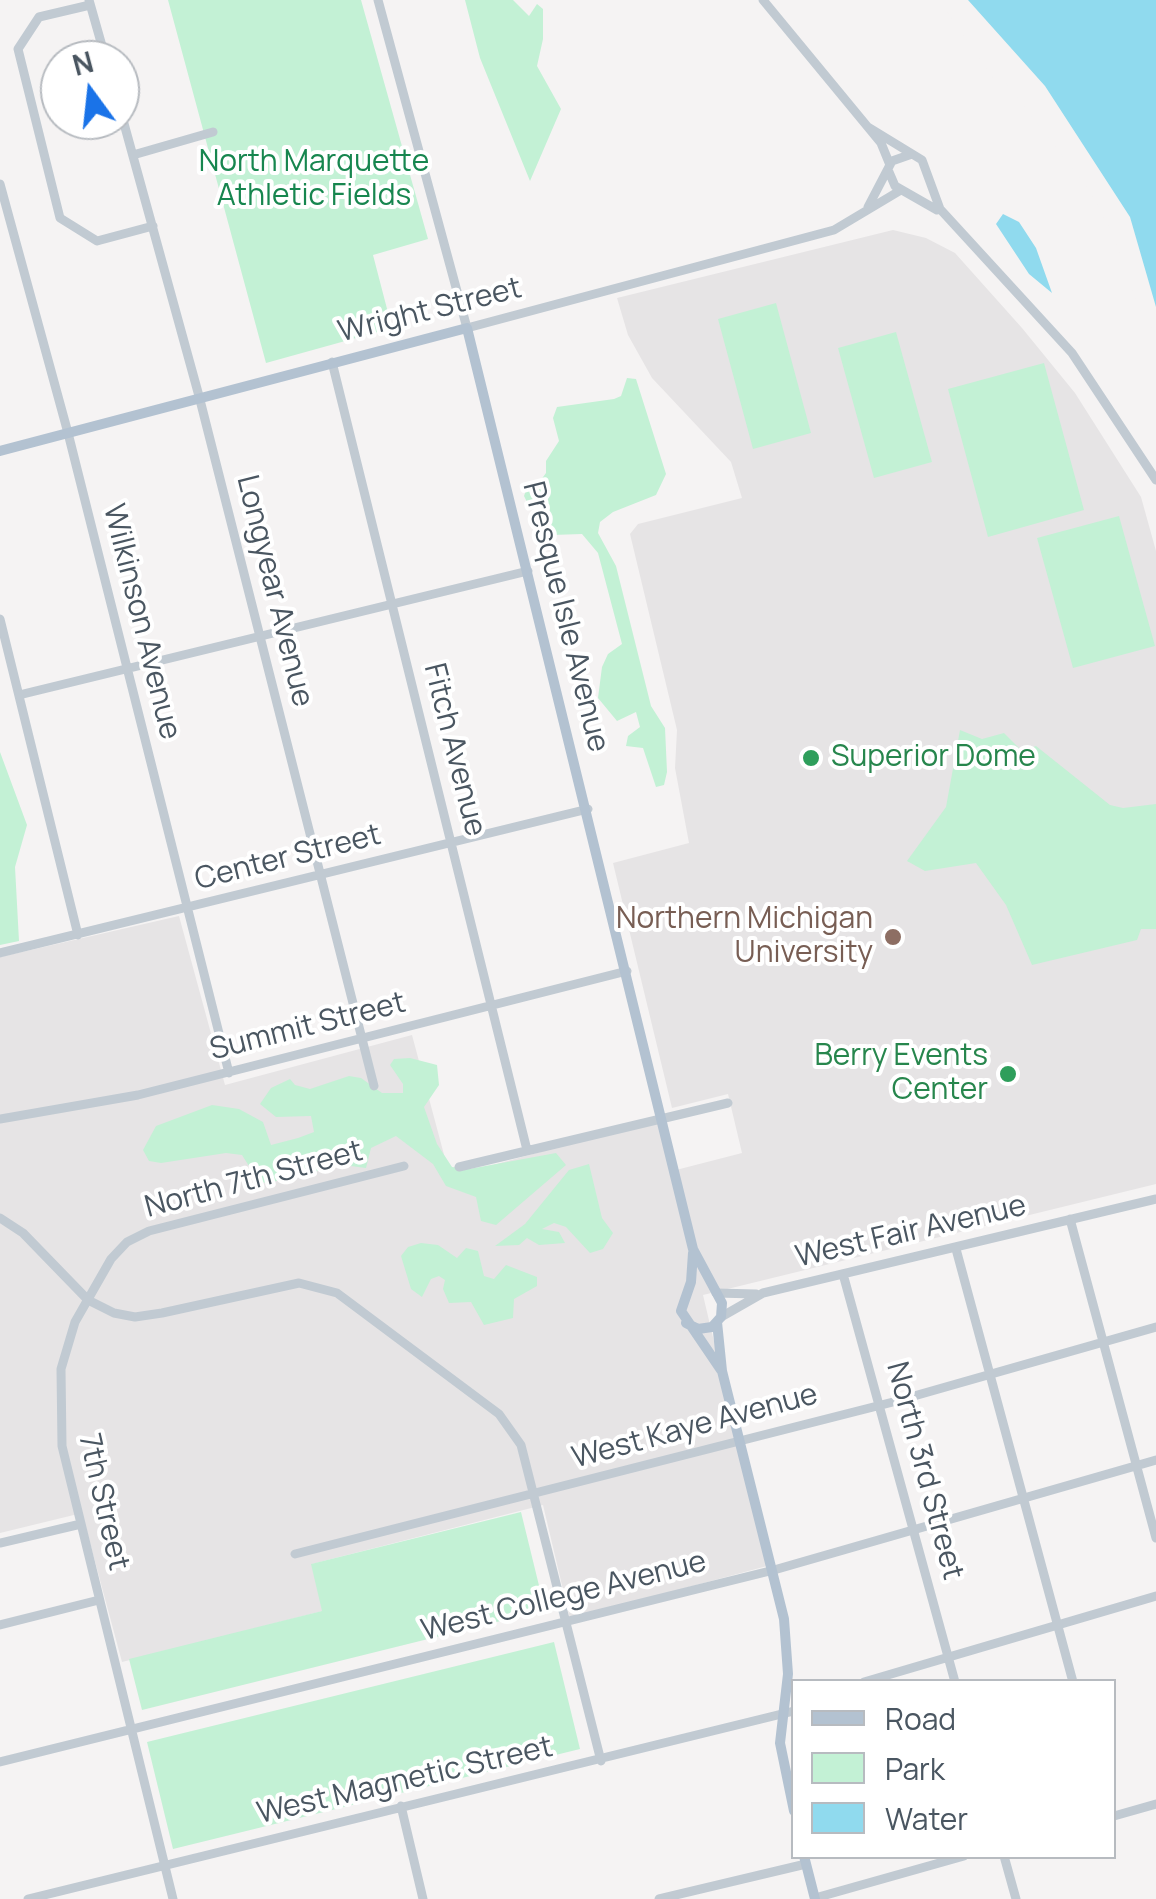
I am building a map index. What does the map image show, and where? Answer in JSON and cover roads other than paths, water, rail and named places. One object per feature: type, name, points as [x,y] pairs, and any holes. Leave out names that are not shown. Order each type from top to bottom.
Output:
[{"type":"main road","name":"Wright Street","points":[[0,451],[466,328]]},
{"type":"main road","name":"Presque Isle Avenue","points":[[466,328],[588,809],[693,1249],[722,1304],[722,1371],[774,1570],[788,1644],[780,1743],[791,1796]]},
{"type":"main road","name":"Presque Isle Avenue","points":[[693,1249],[691,1282],[680,1311],[722,1371]]},
{"type":"main road","name":"West Fair Avenue","points":[[684,1298],[698,1288],[714,1292]]},
{"type":"main road","name":"West Fair Avenue","points":[[686,1323],[703,1329],[719,1319]]},
{"type":"main road","points":[[805,1860],[815,1899]]},
{"type":"street","name":"Presque Isle Avenue","points":[[378,0],[466,328]]},
{"type":"street","points":[[763,0],[807,58],[868,126],[890,166],[891,182],[943,214]]},
{"type":"street","points":[[100,40],[90,2],[38,17],[18,49],[60,218],[97,242],[153,226]]},
{"type":"street","points":[[868,126],[922,160],[930,192],[943,214],[1072,353],[1156,480]]},
{"type":"street","points":[[133,155],[213,132]]},
{"type":"street","name":"Longyear Avenue","points":[[129,140],[200,396],[359,1039],[374,1086]]},
{"type":"street","points":[[867,210],[890,166],[900,155],[912,154]]},
{"type":"street","name":"Wright Street","points":[[466,328],[822,234],[903,190],[920,186],[926,172]]},
{"type":"street","name":"Wilkinson Avenue","points":[[0,184],[68,433],[229,1073]]},
{"type":"street","name":"Fitch Avenue","points":[[332,362],[527,1150]]},
{"type":"street","points":[[19,694],[528,571]]},
{"type":"street","points":[[0,619],[78,935]]},
{"type":"street","name":"Center Street","points":[[0,953],[588,809]]},
{"type":"street","name":"Summit Street","points":[[0,1119],[138,1096],[626,971]]},
{"type":"street","points":[[458,1167],[728,1103]]},
{"type":"street","name":"North 7th Street","points":[[88,1300],[111,1259],[127,1242],[149,1231],[404,1166]]},
{"type":"street","name":"West Fair Avenue","points":[[714,1292],[764,1293],[1156,1198]]},
{"type":"street","points":[[0,1218],[23,1234],[88,1300],[135,1317],[278,1284],[300,1282],[337,1293],[499,1414],[521,1445],[601,1761]]},
{"type":"street","points":[[1070,1219],[1106,1341],[1156,1538]]},
{"type":"street","points":[[956,1249],[1073,1679]]},
{"type":"street","name":"North 3rd Street","points":[[843,1274],[954,1679]]},
{"type":"street","name":"West Fair Avenue","points":[[719,1319],[764,1293]]},
{"type":"street","name":"7th Street","points":[[88,1300],[75,1322],[61,1369],[59,1415],[100,1600]]},
{"type":"street","name":"West Kaye Avenue","points":[[294,1554],[880,1405],[1156,1326]]},
{"type":"street","name":"West College Avenue","points":[[0,1762],[774,1570],[1156,1460]]},
{"type":"street","points":[[0,1543],[81,1524]]},
{"type":"street","points":[[874,1679],[1156,1596]]},
{"type":"street","points":[[0,1625],[100,1600],[173,1899]]},
{"type":"street","name":"West Magnetic Street","points":[[28,1899],[791,1713]]},
{"type":"street","points":[[1116,1815],[1156,1804]]},
{"type":"street","points":[[401,1806],[423,1899]]},
{"type":"street","points":[[815,1899],[954,1859]]},
{"type":"street","points":[[1005,1859],[1016,1899]]},
{"type":"street","points":[[659,1899],[805,1860]]},
{"type":"water","points":[[944,0],[1156,0],[1156,329],[1096,190]]},
{"type":"water","points":[[1003,214],[1019,222],[1036,248],[1052,293],[1029,274],[996,224]]},
{"type":"place","name":"Superior Dome","points":[[811,758]]},
{"type":"place","name":"Northern Michigan University","points":[[893,937]]},
{"type":"place","name":"Berry Events Center","points":[[1008,1074]]},
{"type":"park label","name":"North Marquette Athletic Fields","points":[[314,180]]}]
